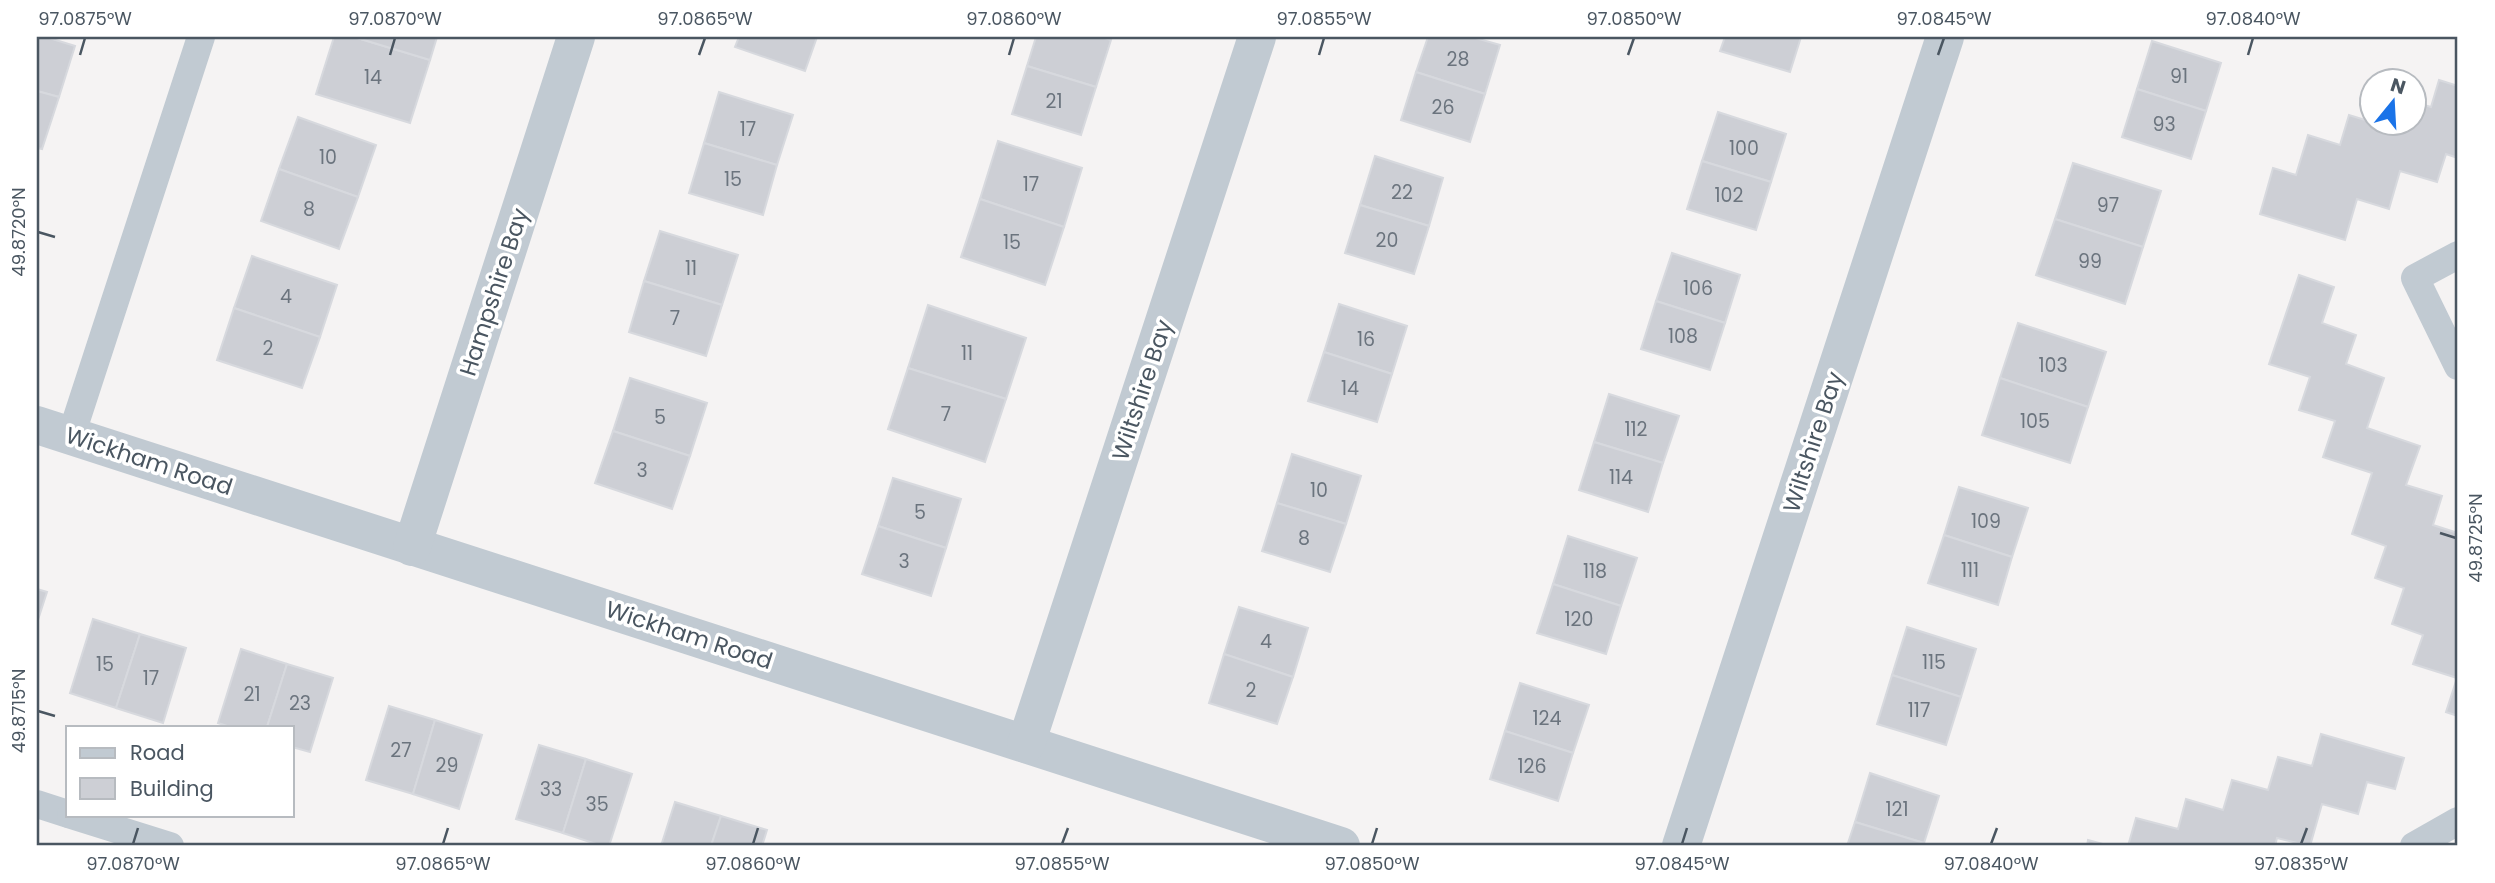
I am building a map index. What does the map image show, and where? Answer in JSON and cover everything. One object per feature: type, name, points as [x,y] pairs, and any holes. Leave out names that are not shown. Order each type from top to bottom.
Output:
[{"type":"street","name":"Hampshire Bay","points":[[412,547],[576,37]]},
{"type":"street","name":"Wiltshire Bay","points":[[1026,744],[1257,37]]},
{"type":"street","name":"Wiltshire Bay","points":[[1681,846],[1945,37]]},
{"type":"street","name":"Wickham Road","points":[[54,430],[1341,846]]},
{"type":"lane","points":[[54,430],[201,37]]},
{"type":"lane","points":[[2458,255],[2415,278],[2458,366]]},
{"type":"lane","points":[[37,804],[66,813]]},
{"type":"lane","points":[[76,816],[170,846]]},
{"type":"lane","points":[[2414,846],[2458,821]]},
{"type":"building","points":[[37,37],[75,46],[59,97],[37,91]]},
{"type":"building","points":[[334,37],[354,37],[430,60],[410,123],[316,94]]},
{"type":"building","points":[[354,37],[437,37],[430,60]]},
{"type":"building","points":[[739,37],[817,37],[805,71],[735,47]]},
{"type":"building","points":[[1036,37],[1102,37],[1111,40],[1096,87],[1027,66]]},
{"type":"building","points":[[1428,37],[1472,37],[1500,45],[1485,94],[1416,72]]},
{"type":"building","points":[[1725,37],[1801,37],[1790,72],[1720,51]]},
{"type":"building","points":[[2152,41],[2221,63],[2206,111],[2137,89]]},
{"type":"building","points":[[1027,66],[1096,87],[1081,135],[1012,114]]},
{"type":"building","points":[[1416,72],[1485,94],[1470,142],[1401,120]]},
{"type":"building","points":[[2439,80],[2458,86],[2458,158],[2446,154],[2437,182],[2400,171],[2389,209],[2357,199],[2345,240],[2260,214],[2273,168],[2296,175],[2308,135],[2340,145],[2349,115],[2358,118],[2358,136],[2428,136],[2428,106],[2431,107]]},
{"type":"building","points":[[2137,89],[2206,111],[2191,159],[2122,137]]},
{"type":"building","points":[[37,91],[59,97],[42,149],[37,148]]},
{"type":"building","points":[[719,92],[793,115],[777,165],[704,143]]},
{"type":"building","points":[[1718,112],[1786,134],[1771,182],[1702,161]]},
{"type":"building","points":[[298,117],[376,145],[358,197],[279,169]]},
{"type":"building","points":[[998,141],[1082,168],[1064,227],[980,199]]},
{"type":"building","points":[[704,143],[777,165],[763,215],[689,193]]},
{"type":"building","points":[[1375,156],[1443,178],[1429,226],[1360,205]]},
{"type":"building","points":[[1702,161],[1771,182],[1756,230],[1687,209]]},
{"type":"building","points":[[2073,163],[2161,191],[2143,247],[2055,219]]},
{"type":"building","points":[[279,169],[358,197],[339,249],[261,221]]},
{"type":"building","points":[[980,199],[1064,227],[1045,285],[961,257]]},
{"type":"building","points":[[1360,205],[1429,226],[1414,274],[1345,253]]},
{"type":"building","points":[[2055,219],[2143,247],[2125,304],[2036,275]]},
{"type":"building","points":[[660,231],[738,255],[722,305],[644,281]]},
{"type":"building","points":[[1672,253],[1740,275],[1725,323],[1656,301]]},
{"type":"building","points":[[252,256],[337,285],[320,337],[234,308]]},
{"type":"building","points":[[2299,275],[2334,287],[2322,323],[2356,335],[2346,364],[2384,378],[2367,428],[2420,446],[2406,485],[2442,496],[2433,525],[2458,533],[2458,716],[2446,712],[2457,678],[2413,664],[2423,635],[2392,624],[2404,588],[2375,578],[2386,546],[2352,534],[2372,473],[2323,457],[2335,421],[2299,410],[2310,377],[2269,364]]},
{"type":"building","points":[[644,281],[722,305],[706,356],[629,332]]},
{"type":"building","points":[[1656,301],[1725,323],[1710,370],[1641,349]]},
{"type":"building","points":[[1339,304],[1407,326],[1392,374],[1324,352]]},
{"type":"building","points":[[928,305],[1026,338],[1006,399],[908,368]]},
{"type":"building","points":[[234,308],[320,337],[302,388],[217,360]]},
{"type":"building","points":[[2018,323],[2106,352],[2088,407],[2000,378]]},
{"type":"building","points":[[1324,352],[1392,374],[1377,422],[1308,401]]},
{"type":"building","points":[[908,368],[1006,399],[985,462],[888,429]]},
{"type":"building","points":[[630,378],[707,403],[690,456],[613,431]]},
{"type":"building","points":[[2000,378],[2088,407],[2070,463],[1982,435]]},
{"type":"building","points":[[1609,394],[1679,416],[1663,463],[1594,442]]},
{"type":"building","points":[[613,431],[690,456],[672,509],[595,483]]},
{"type":"building","points":[[1594,442],[1663,463],[1648,512],[1579,490]]},
{"type":"building","points":[[1292,454],[1361,476],[1346,524],[1277,503]]},
{"type":"building","points":[[893,478],[961,499],[946,548],[878,526]]},
{"type":"building","points":[[1959,487],[2028,508],[2012,557],[1944,535]]},
{"type":"building","points":[[1277,503],[1346,524],[1330,572],[1262,551]]},
{"type":"building","points":[[878,526],[946,548],[931,596],[862,574]]},
{"type":"building","points":[[1944,535],[2012,557],[1998,605],[1928,583]]},
{"type":"building","points":[[1568,536],[1637,558],[1621,606],[1553,584]]},
{"type":"building","points":[[1553,584],[1621,606],[1606,654],[1537,633]]},
{"type":"building","points":[[37,589],[47,592],[37,623]]},
{"type":"building","points":[[1239,607],[1308,628],[1293,677],[1224,654]]},
{"type":"building","points":[[93,619],[140,634],[116,708],[70,693]]},
{"type":"building","points":[[1907,627],[1976,649],[1961,697],[1892,675]]},
{"type":"building","points":[[140,634],[186,648],[163,723],[116,708]]},
{"type":"building","points":[[241,649],[287,664],[267,726],[227,726],[218,723]]},
{"type":"building","points":[[1224,654],[1293,677],[1277,724],[1209,703]]},
{"type":"building","points":[[287,664],[333,678],[310,752],[294,748],[294,726],[267,726]]},
{"type":"building","points":[[1892,675],[1961,697],[1946,745],[1877,724]]},
{"type":"building","points":[[1520,683],[1589,705],[1573,753],[1505,731]]},
{"type":"building","points":[[389,706],[435,720],[413,794],[366,780]]},
{"type":"building","points":[[435,720],[482,735],[459,809],[413,794]]},
{"type":"building","points":[[1505,731],[1573,753],[1558,801],[1490,779]]},
{"type":"building","points":[[2321,734],[2404,758],[2395,789],[2367,782],[2358,814],[2322,804],[2310,846],[2277,838],[2275,846],[2128,846],[2136,818],[2178,829],[2186,799],[2223,810],[2232,780],[2268,790],[2278,757],[2312,766]]},
{"type":"building","points":[[539,745],[586,759],[563,833],[516,819]]},
{"type":"building","points":[[586,759],[632,774],[609,846],[563,833]]},
{"type":"building","points":[[1870,773],[1939,796],[1924,843],[1855,822]]},
{"type":"building","points":[[675,802],[721,816],[711,846],[661,846]]},
{"type":"building","points":[[721,816],[767,830],[762,846],[711,846]]},
{"type":"building","points":[[1855,822],[1924,843],[1923,846],[1847,846]]},
{"type":"building","points":[[2088,840],[2110,846],[2087,846]]}]
